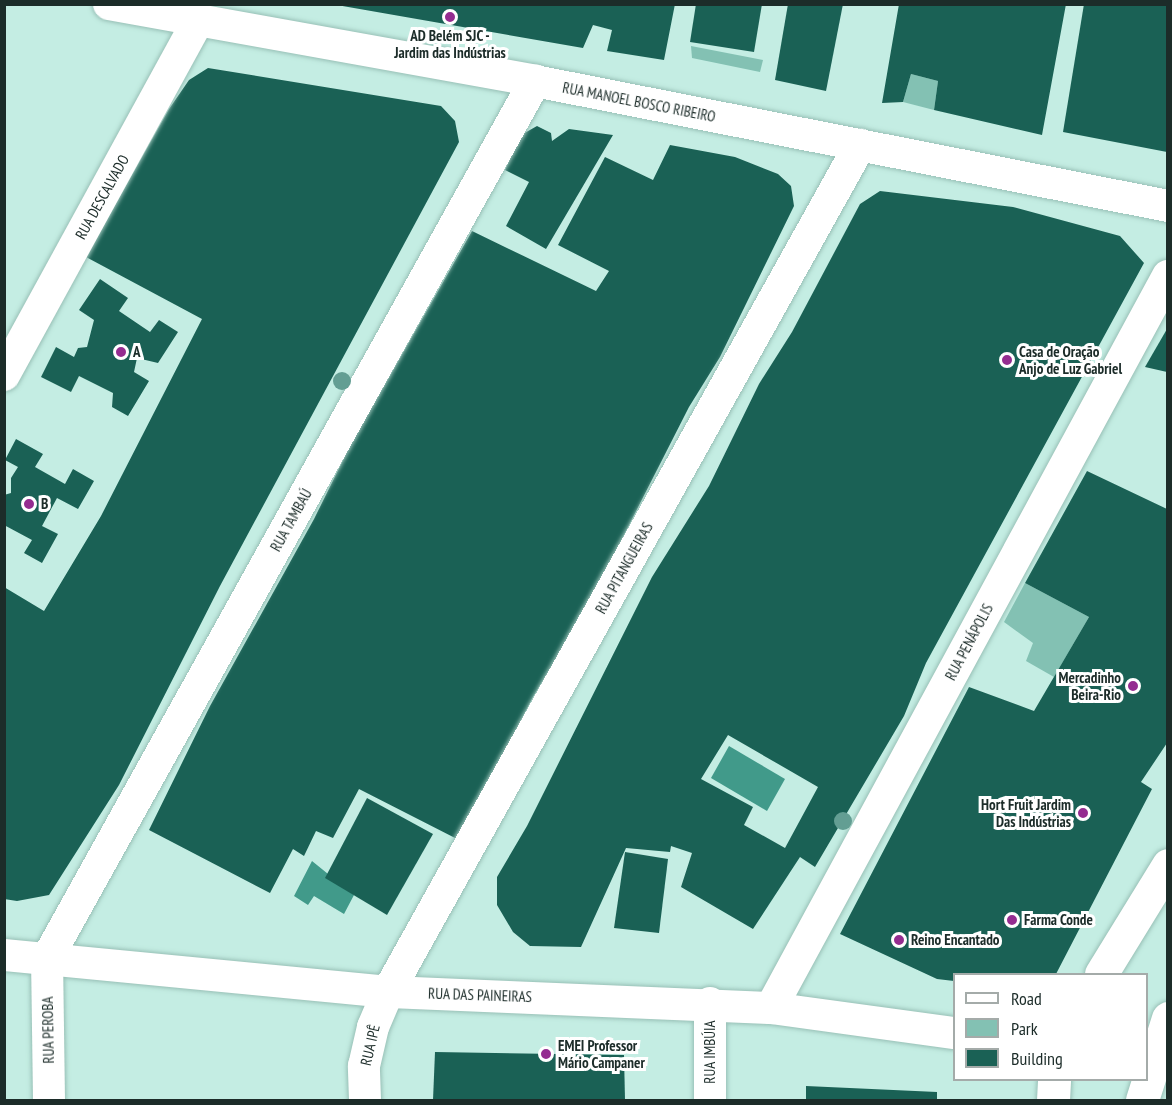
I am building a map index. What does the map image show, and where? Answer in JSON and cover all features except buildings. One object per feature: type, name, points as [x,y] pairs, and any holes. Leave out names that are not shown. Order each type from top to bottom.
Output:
[{"type":"main road","points":[[1102,973],[1167,865]]},
{"type":"main road","points":[[1152,1077],[1167,1018]]},
{"type":"main road","points":[[1053,1101],[1054,1081]]},
{"type":"street","name":"RUA MANOEL BOSCO RIBEIRO","points":[[109,4],[535,81],[1167,206]]},
{"type":"street","name":"RUA DESCALVADO","points":[[4,375],[199,19]]},
{"type":"street","name":"RUA TAMBAÚ","points":[[47,959],[535,81]]},
{"type":"street","name":"RUA PITANGUEIRAS","points":[[388,992],[860,145]]},
{"type":"street","name":"RUA PENÁPOLIS","points":[[771,1008],[1167,276]]},
{"type":"street","name":"RUA DAS PAINEIRAS","points":[[4,955],[388,992],[710,1003],[771,1008],[953,1033]]},
{"type":"street","name":"RUA PEROBA","points":[[47,959],[50,1101]]},
{"type":"street","name":"RUA IPÊ","points":[[365,1101],[364,1066],[373,1027],[388,992]]},
{"type":"street","name":"RUA IMBÚIA","points":[[710,1003],[710,1101]]},
{"type":"green space","points":[[691,46],[763,60],[760,72],[692,58]]},
{"type":"green space","points":[[911,74],[938,81],[934,110],[903,102]]},
{"type":"green space","points":[[1025,583],[1089,617],[1054,677],[1026,661],[1033,643],[1004,622]]},
{"type":"shaded area","points":[[729,746],[785,779],[767,811],[711,778]]},
{"type":"shaded area","points":[[312,861],[354,895],[344,914],[314,896],[308,905],[294,896]]},
{"type":"place","name":"AD Belém SJC - Jardim das Indústrias","points":[[450,17]]},
{"type":"place","name":"A","points":[[121,352]]},
{"type":"place","name":"Casa de Oração Anjo de Luz Gabriel","points":[[1007,360]]},
{"type":"place","name":"B","points":[[29,504]]},
{"type":"place","name":"Mercadinho Beira-Rio","points":[[1133,686]]},
{"type":"place","name":"Hort Fruit Jardim Das Indústrias","points":[[1083,813]]},
{"type":"place","name":"Farma Conde","points":[[1012,920]]},
{"type":"place","name":"Reino Encantado","points":[[899,940]]},
{"type":"place","name":"EMEI Professor Mário Campaner","points":[[546,1054]]}]
